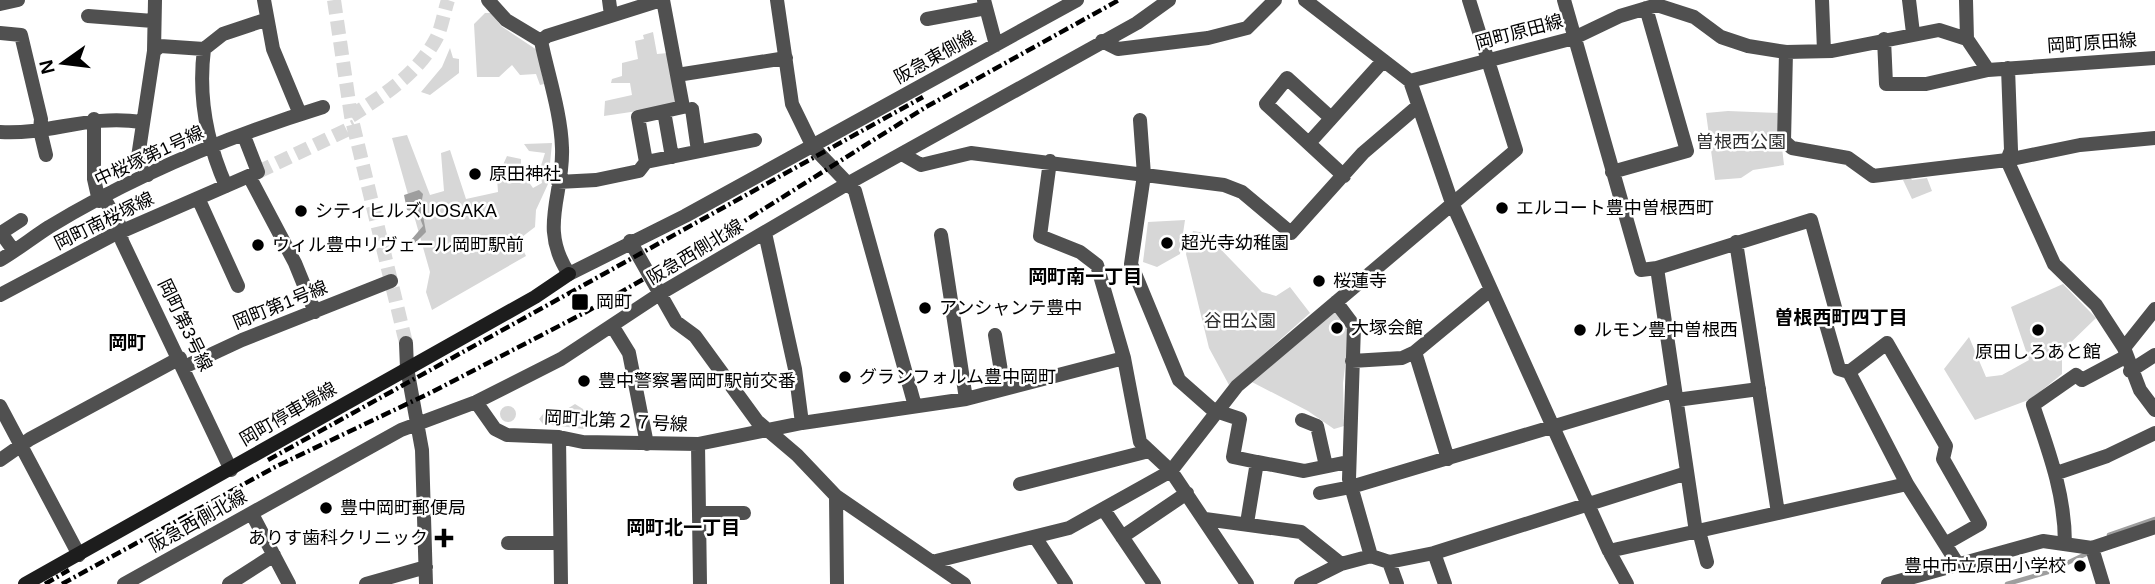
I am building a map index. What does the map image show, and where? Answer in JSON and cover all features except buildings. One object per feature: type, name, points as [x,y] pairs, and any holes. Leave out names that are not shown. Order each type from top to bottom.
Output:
[{"type":"main road","name":"岡町停車場線","points":[[25,584],[535,297],[569,274]]},
{"type":"street","points":[[0,4],[18,0]]},
{"type":"street","points":[[148,176],[138,157],[154,51],[155,0]]},
{"type":"street","points":[[264,0],[265,20],[279,67],[300,114]]},
{"type":"street","points":[[488,0],[506,20],[541,41],[562,148],[554,232],[557,256],[569,274]]},
{"type":"street","points":[[609,0],[611,15]]},
{"type":"street","points":[[541,41],[547,36],[662,0],[683,107],[638,117],[646,162]]},
{"type":"street","points":[[777,0],[792,104],[813,147],[855,191],[915,406]]},
{"type":"street","name":"阪急東側線","points":[[569,274],[630,241],[685,216],[813,147],[1077,0]]},
{"type":"street","name":"阪急西側北線","points":[[124,584],[417,423],[476,402],[561,359],[661,293],[1169,0]]},
{"type":"street","points":[[1102,41],[1118,49],[1208,38],[1247,28],[1275,0]]},
{"type":"street","points":[[1305,0],[1342,25],[1383,61],[1410,80],[1452,203],[1588,506],[1627,584]]},
{"type":"street","points":[[932,562],[1069,528],[1171,471],[1237,386],[1516,150],[1469,0]]},
{"type":"street","points":[[1564,0],[1641,270],[1657,268],[1811,220],[1836,311],[1826,324],[1839,369],[1849,372],[1907,484],[1957,563]]},
{"type":"street","points":[[1822,0],[1824,51]]},
{"type":"street","points":[[1909,0],[1913,33]]},
{"type":"street","points":[[1966,0],[1967,39],[1988,70]]},
{"type":"street","points":[[927,19],[985,4],[996,45]]},
{"type":"street","points":[[1612,172],[1687,151],[1653,4],[1694,16],[1721,37],[1748,46],[1786,52],[1824,51],[1939,30],[1967,39]]},
{"type":"street","name":"岡町原田線","points":[[1410,80],[1574,38],[1653,4]]},
{"type":"street","points":[[88,16],[153,21]]},
{"type":"street","points":[[154,51],[160,46],[204,49],[223,34],[265,20]]},
{"type":"street","points":[[0,33],[21,35],[41,118],[40,130],[46,155]]},
{"type":"street","name":"岡町原田線","points":[[1884,39],[1886,84],[1926,83],[2008,68],[2155,58]]},
{"type":"street","points":[[204,49],[200,76],[209,148],[226,186]]},
{"type":"street","points":[[1786,52],[1784,141],[1792,148],[1849,158],[1873,176],[2007,160],[2080,145],[2155,138]]},
{"type":"street","points":[[677,75],[786,58]]},
{"type":"street","points":[[1309,143],[1383,61]]},
{"type":"street","points":[[2008,68],[2011,150],[2007,160],[2054,264],[2096,305],[2125,352],[2130,371],[2155,410]]},
{"type":"street","points":[[1332,118],[1287,78],[1266,104],[1344,176]]},
{"type":"street","points":[[902,154],[921,165],[971,153],[1224,185],[1242,192],[1291,233],[1363,153],[1418,106]]},
{"type":"street","name":"中桜塚第1号線","points":[[0,260],[50,227],[148,176],[209,148],[323,107]]},
{"type":"street","points":[[692,109],[698,151]]},
{"type":"street","points":[[665,117],[672,157]]},
{"type":"street","points":[[0,132],[40,130],[94,119],[142,122]]},
{"type":"street","name":"岡町第3号線","points":[[94,119],[93,179],[231,470]]},
{"type":"street","points":[[1140,120],[1144,175],[1131,264],[1179,380],[1218,411],[1240,419],[1233,457],[1304,471],[1348,462]]},
{"type":"street","points":[[244,136],[254,174],[315,312]]},
{"type":"street","points":[[558,182],[596,180],[639,171],[646,162],[755,140]]},
{"type":"street","points":[[1050,161],[1041,236],[1080,252],[1097,265],[1124,358],[1137,435],[1149,452],[1171,471],[1247,584]]},
{"type":"street","name":"岡町南桜塚線","points":[[0,295],[120,232],[254,174]]},
{"type":"street","points":[[198,198],[238,286]]},
{"type":"street","points":[[14,251],[1,233],[22,220]]},
{"type":"street","points":[[765,233],[795,369],[802,423]]},
{"type":"street","points":[[941,235],[967,399]]},
{"type":"street","points":[[630,241],[676,322],[695,336],[757,421],[769,429],[836,496],[964,584]]},
{"type":"street","points":[[1736,242],[1778,513]]},
{"type":"street","points":[[1657,268],[1686,473],[1697,532],[1707,562]]},
{"type":"street","name":"岡町第1号線","points":[[0,460],[182,362],[391,281]]},
{"type":"street","points":[[1352,361],[1402,358],[1415,352],[1490,290]]},
{"type":"street","points":[[1336,302],[1354,326],[1348,462],[1351,487],[1371,556]]},
{"type":"street","points":[[2065,544],[2065,510],[2057,473],[2033,405],[2076,375],[2082,380],[2125,352],[2155,309]]},
{"type":"street","points":[[613,327],[629,353],[648,444]]},
{"type":"street","points":[[995,334],[1004,389]]},
{"type":"street","points":[[406,343],[407,368],[422,450],[426,584]]},
{"type":"street","points":[[1849,372],[1887,343],[1946,446],[1943,459],[1980,524],[1945,544]]},
{"type":"street","points":[[1415,352],[1448,459]]},
{"type":"street","points":[[2130,371],[2155,355]]},
{"type":"street","name":"岡町北第２７号線","points":[[476,402],[495,429],[507,435],[559,437],[583,442],[698,444],[802,423],[967,399],[1124,358]]},
{"type":"street","points":[[1320,493],[1351,487],[1448,459],[1552,426],[1676,395],[1759,389]]},
{"type":"street","points":[[0,406],[79,555]]},
{"type":"street","points":[[1302,421],[1317,426],[1326,467]]},
{"type":"street","points":[[2057,473],[2107,456],[2155,433]]},
{"type":"street","points":[[559,437],[561,584]]},
{"type":"street","points":[[698,444],[700,584]]},
{"type":"street","points":[[1020,484],[1149,452]]},
{"type":"street","points":[[1247,523],[1257,462]]},
{"type":"street","points":[[1308,583],[1340,564],[1371,556],[1389,562],[1434,553],[1686,473]]},
{"type":"street","points":[[1609,551],[1907,484]]},
{"type":"street","points":[[1122,537],[1186,493]]},
{"type":"street","points":[[836,496],[836,584]]},
{"type":"street","points":[[1104,510],[1154,584]]},
{"type":"street","points":[[699,513],[744,513]]},
{"type":"street","points":[[251,514],[289,584]]},
{"type":"street","points":[[1205,520],[1301,531],[1340,564]]},
{"type":"street","points":[[1888,584],[2043,541],[2092,548],[2155,527]]},
{"type":"street","points":[[1035,537],[1066,584]]},
{"type":"street","points":[[508,542],[560,543]]},
{"type":"street","points":[[2092,548],[2103,584]]},
{"type":"street","points":[[1434,553],[1445,584]]},
{"type":"street","points":[[229,584],[274,555]]},
{"type":"street","points":[[1389,562],[1397,584]]},
{"type":"street","points":[[366,584],[426,567]]},
{"type":"green space","points":[[485,13],[491,13],[501,26],[537,50],[544,84],[540,85],[536,74],[520,75],[512,65],[499,77],[477,77],[474,24]]},
{"type":"green space","points":[[653,32],[657,54],[668,53],[678,105],[604,116],[605,101],[632,95],[630,83],[611,83],[612,79],[622,76],[622,63],[638,59],[635,41],[644,39],[643,35]]},
{"type":"green space","points":[[450,48],[453,58],[459,59],[459,73],[430,95],[421,92],[442,67]]},
{"type":"green space","name":"曽根西公園","points":[[1706,113],[1778,113],[1784,165],[1753,170],[1741,178],[1715,180]]},
{"type":"green space","points":[[407,135],[430,195],[444,191],[441,153],[450,150],[466,199],[498,192],[497,178],[507,156],[521,159],[521,171],[533,188],[542,183],[540,169],[545,153],[529,151],[524,144],[552,143],[548,184],[536,210],[535,227],[518,240],[526,256],[432,310],[426,292],[430,272],[392,138]]},
{"type":"green space","points":[[1910,177],[1912,180],[1927,178],[1932,191],[1912,199],[1903,180]]},
{"type":"green space","points":[[1185,220],[1180,254],[1157,267],[1143,262],[1148,222]]},
{"type":"green space","name":"谷田公園","points":[[1193,231],[1205,233],[1262,292],[1276,296],[1290,287],[1310,313],[1229,385],[1209,348],[1186,254]]},
{"type":"green space","points":[[2063,284],[2096,318],[2062,351],[2062,374],[2031,399],[1975,420],[1944,369],[1969,337],[1986,377],[2002,375],[2029,360],[2011,307]]},
{"type":"green space","name":"谷田公園","points":[[1336,309],[1350,327],[1343,383],[1344,426],[1334,429],[1308,411],[1250,381]]},
{"type":"green space","points":[[575,404],[583,409],[588,424],[584,429],[543,424],[539,419],[547,409],[559,414]]},
{"type":"green space","points":[[505,406],[511,406],[516,414],[514,420],[505,422],[500,417],[500,411]]},
{"type":"shaded area","points":[[419,190],[423,194],[421,205],[426,232],[413,245],[411,240],[423,226],[418,213],[407,210],[404,195]]},
{"type":"waterway","points":[[2109,535],[2155,519]]},
{"type":"waterway","points":[[2007,584],[2048,572],[2086,554]]},
{"type":"tunnel","points":[[334,0],[351,116],[406,343]]},
{"type":"tunnel","points":[[351,116],[388,92],[420,62],[437,37],[448,0]]},
{"type":"tunnel","points":[[258,172],[355,126]]},
{"type":"railway","points":[[62,584],[275,467],[432,392],[586,312],[743,222],[926,107],[1119,0]]},
{"type":"railway","points":[[268,460],[923,97]]},
{"type":"railway","points":[[45,584],[69,570]]},
{"type":"place","name":"原田神社","points":[[475,174]]},
{"type":"place","name":"エルコート豊中曽根西町","points":[[1502,208]]},
{"type":"place","name":"シティヒルズUOSAKA","points":[[301,211]]},
{"type":"place","name":"超光寺幼稚園","points":[[1167,243]]},
{"type":"place","name":"ウィル豊中リヴェール岡町駅前","points":[[258,245]]},
{"type":"place","name":"桜蓮寺","points":[[1319,281]]},
{"type":"place","name":"岡町","points":[[580,302]]},
{"type":"place","name":"アンシャンテ豊中","points":[[925,308]]},
{"type":"place","name":"大塚会館","points":[[1337,328]]},
{"type":"place","name":"ルモン豊中曽根西","points":[[1580,330]]},
{"type":"place","name":"原田しろあと館","points":[[2038,330]]},
{"type":"place","name":"グランフォルム豊中岡町","points":[[845,377]]},
{"type":"place","name":"豊中警察署岡町駅前交番","points":[[584,381]]},
{"type":"place","name":"豊中岡町郵便局","points":[[326,508]]},
{"type":"place","name":"ありす歯科クリニック","points":[[444,538]]},
{"type":"place","name":"豊中市立原田小学校","points":[[2080,566]]},
{"type":"district","name":"岡町南一丁目","points":[[1085,276]]},
{"type":"district","name":"曽根西町四丁目","points":[[1841,317]]},
{"type":"district","name":"岡町","points":[[127,342]]},
{"type":"district","name":"岡町北一丁目","points":[[683,527]]}]
